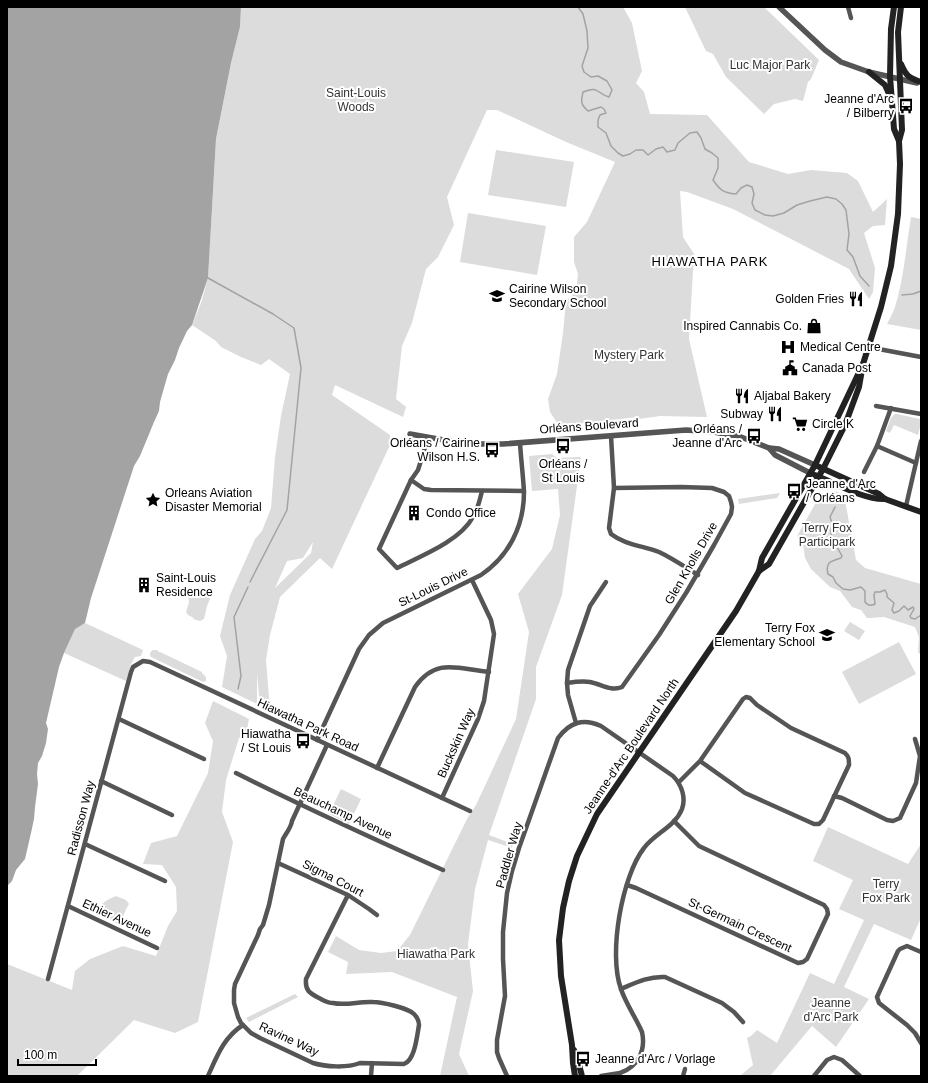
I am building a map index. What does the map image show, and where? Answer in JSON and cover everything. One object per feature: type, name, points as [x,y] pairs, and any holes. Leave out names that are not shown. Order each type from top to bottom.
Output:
[{"type":"main road","name":"Jeanne-d'Arc Boulevard North","points":[[894,7],[891,29],[890,76],[894,129],[899,141]]},
{"type":"main road","name":"Jeanne-d'Arc Boulevard North","points":[[759,571],[769,564],[823,469],[845,425],[859,387],[863,364],[881,307],[890,266],[898,214],[900,164],[899,141],[902,130],[898,32],[900,7]]},
{"type":"main road","points":[[900,60],[906,74],[921,83]]},
{"type":"main road","points":[[870,72],[885,85],[889,91],[892,101]]},
{"type":"main road","name":"Jeanne-d'Arc Boulevard North","points":[[575,1076],[572,1045],[561,976],[559,940],[563,908],[576,856],[597,814],[736,611],[759,571],[762,558],[815,465],[863,364]]},
{"type":"main road","name":"Orléans Boulevard","points":[[815,465],[879,494],[885,499]]},
{"type":"main road","name":"Orléans Boulevard","points":[[810,473],[860,494],[877,499],[885,499],[921,512]]},
{"type":"main road","name":"Jeanne-d'Arc Boulevard North","points":[[572,1045],[582,1076]]},
{"type":"street","points":[[779,7],[825,50],[841,62],[870,72],[921,83]]},
{"type":"street","points":[[848,7],[851,18]]},
{"type":"street","points":[[868,347],[921,357]]},
{"type":"street","points":[[876,406],[921,414]]},
{"type":"street","points":[[864,472],[877,446],[891,408]]},
{"type":"street","name":"Orléans Boulevard","points":[[410,434],[466,444],[520,443],[686,430],[705,431],[741,437],[768,448],[779,449],[815,465]]},
{"type":"street","points":[[611,436],[614,488],[609,528],[611,534],[637,546],[660,553],[698,574]]},
{"type":"street","points":[[428,438],[418,470],[411,480],[378,548],[397,568],[442,545],[452,539],[467,526],[474,517],[482,490]]},
{"type":"street","points":[[906,506],[921,441]]},
{"type":"street","name":"St-Louis Drive","points":[[317,740],[359,649],[373,630],[388,620],[472,580],[493,566],[509,548],[520,526],[522,514],[524,491],[520,443]]},
{"type":"street","points":[[877,446],[916,463]]},
{"type":"street","name":"Orléans Boulevard","points":[[768,448],[775,455],[810,473]]},
{"type":"street","points":[[411,480],[424,489],[431,490],[524,491]]},
{"type":"street","name":"Glen Knolls Drive","points":[[567,683],[589,682],[611,689],[622,687],[698,574],[731,514],[732,502],[729,496],[724,492],[712,488],[614,488]]},
{"type":"street","name":"Buckskin Way","points":[[442,798],[478,719],[484,701],[489,672],[494,634],[487,611],[472,580]]},
{"type":"street","points":[[601,1076],[621,1074],[628,1069],[637,1062],[644,1044],[642,1032],[621,989],[616,942],[619,918],[627,885],[644,847],[680,815],[683,803],[681,787],[679,782],[673,776],[601,726],[589,722],[576,723],[568,694],[568,670],[590,606],[606,582]]},
{"type":"street","name":"Hiawatha Park Road","points":[[137,663],[143,661],[150,662],[470,811]]},
{"type":"street","name":"Radisson Way","points":[[48,979],[131,672],[137,663]]},
{"type":"street","points":[[377,768],[415,687],[427,674],[438,668],[450,667],[489,672]]},
{"type":"street","points":[[679,782],[700,761],[743,699],[746,698],[750,698],[757,705],[791,728],[844,753],[848,757],[849,765],[823,820],[819,824],[814,824],[745,792],[700,761]]},
{"type":"street","points":[[118,719],[172,745],[204,758]]},
{"type":"street","name":"Paddler Way","points":[[506,1076],[497,1052],[497,1040],[505,996],[503,946],[507,893],[519,848],[558,738],[566,729],[576,723]]},
{"type":"street","points":[[834,796],[842,798],[887,820],[893,821],[900,818],[916,783],[920,756],[915,739]]},
{"type":"street","name":"Ravine Way","points":[[327,745],[284,839],[263,925],[238,978],[234,990],[234,1007],[242,1025],[251,1033],[317,1064],[330,1066],[372,1063],[400,1065],[408,1063],[413,1053],[419,1025],[415,1015],[411,1012],[397,1006],[375,1002],[342,1004],[329,1002],[310,993],[307,989],[306,979],[348,895]]},
{"type":"street","name":"Beauchamp Avenue","points":[[236,773],[443,870]]},
{"type":"street","points":[[101,781],[172,815]]},
{"type":"street","name":"St-Germain Crescent","points":[[627,885],[798,963],[807,959],[828,914],[824,905],[699,846],[674,821]]},
{"type":"street","points":[[85,844],[165,881]]},
{"type":"street","name":"Sigma Court","points":[[278,863],[348,895],[377,915]]},
{"type":"street","name":"Ethier Avenue","points":[[68,906],[157,948]]},
{"type":"street","points":[[921,952],[907,946],[900,948],[877,997],[879,1003],[907,1025],[915,1033],[921,1043]]},
{"type":"street","points":[[621,989],[650,977],[665,977],[722,1003],[744,1022]]},
{"type":"street","points":[[208,1076],[224,1042],[242,1025]]},
{"type":"street","points":[[814,1076],[828,1060],[834,1057],[842,1060],[860,1076]]},
{"type":"street","points":[[371,1076],[372,1063]]},
{"type":"street","points":[[683,1076],[685,1069]]},
{"type":"green space","points":[[241,7],[623,7],[632,23],[642,71],[636,83],[644,92],[650,114],[707,115],[749,162],[788,174],[811,170],[847,173],[858,181],[873,212],[887,199],[885,225],[873,226],[864,233],[875,268],[873,292],[869,299],[849,269],[733,209],[687,192],[680,191],[683,237],[694,254],[689,339],[707,417],[660,416],[639,419],[638,417],[557,426],[558,424],[550,412],[548,399],[557,374],[566,301],[576,292],[578,274],[574,262],[574,237],[587,222],[615,162],[566,142],[497,110],[487,110],[447,197],[454,225],[438,257],[426,269],[412,323],[402,346],[396,399],[406,407],[403,417],[335,385],[332,395],[390,435],[390,445],[332,569],[320,558],[280,597],[270,635],[266,660],[270,710],[260,706],[257,673],[257,704],[222,687],[227,656],[220,636],[230,595],[255,539],[262,531],[271,508],[275,457],[281,416],[290,374],[269,359],[261,365],[221,347],[216,341],[192,325],[201,303],[208,278],[216,139],[231,63],[240,27]],"holes":[[[313,542],[311,553],[275,588],[287,561],[303,558]]]},
{"type":"green space","name":"Luc Major Park","points":[[685,7],[764,7],[819,60],[811,79],[808,82],[803,101],[795,99],[774,104],[764,114],[726,77],[713,54],[706,51]]},
{"type":"green space","points":[[496,150],[574,162],[566,207],[488,195]]},
{"type":"green space","points":[[468,213],[546,226],[537,275],[460,262]]},
{"type":"green space","points":[[911,217],[921,219],[921,330],[887,324],[895,307],[901,285]]},
{"type":"green space","points":[[895,414],[920,419],[921,423],[918,435],[894,425],[890,433],[886,431],[891,418]]},
{"type":"green space","name":"Hiawatha Park","points":[[552,454],[557,458],[581,457],[562,595],[536,667],[536,699],[489,835],[513,844],[512,848],[488,840],[475,889],[468,944],[473,991],[459,1054],[469,1076],[440,1076],[457,997],[392,972],[346,974],[348,962],[328,952],[336,936],[359,950],[381,953],[397,951],[410,935],[467,819],[476,805],[516,719],[529,632],[518,594],[552,549],[560,515],[558,489],[532,491],[529,456]]},
{"type":"green space","name":"Terry Fox Participark","points":[[835,491],[844,495],[856,560],[865,568],[921,584],[921,655],[918,652],[919,637],[915,627],[884,617],[867,618],[861,610],[852,607],[840,591],[830,587],[811,569],[805,558],[803,544],[797,536],[819,497]]},
{"type":"green space","points":[[780,493],[777,498],[739,504],[738,499]]},
{"type":"green space","points":[[208,594],[211,596],[204,619],[200,621],[193,619],[194,618],[186,612],[189,602],[188,596]]},
{"type":"green space","points":[[850,622],[865,631],[859,640],[844,631]]},
{"type":"green space","points":[[85,623],[143,650],[141,656],[135,657],[131,664],[126,681],[64,653],[75,628]]},
{"type":"green space","points":[[899,642],[916,674],[859,704],[842,672]]},
{"type":"green space","points":[[153,650],[157,650],[202,672],[206,677],[206,681],[203,682],[151,657],[150,653]]},
{"type":"green space","points":[[213,701],[249,719],[247,730],[239,738],[226,780],[222,812],[233,842],[198,1022],[175,1033],[134,1020],[77,1076],[7,1076],[7,964],[72,990],[75,971],[90,959],[123,946],[156,956],[168,926],[177,911],[176,887],[162,865],[143,864],[151,843],[177,836],[208,773],[213,741],[205,723]]},
{"type":"green space","points":[[341,789],[361,799],[349,824],[329,814]]},
{"type":"green space","points":[[828,827],[908,864],[921,844],[921,918],[911,940],[874,924],[844,987],[869,999],[836,1047],[812,1026],[770,1076],[740,1076],[753,1065],[747,1038],[757,1030],[777,1043],[810,973],[834,984],[864,920],[839,909],[853,880],[813,861]]},
{"type":"green space","points":[[116,896],[126,900],[129,904],[119,924],[108,918],[97,915],[96,913],[104,902]]},
{"type":"green space","points":[[295,994],[298,997],[249,1022],[246,1018]]},
{"type":"shaded area","points":[[7,7],[241,7],[240,27],[231,63],[216,139],[208,278],[192,325],[187,331],[168,374],[159,411],[140,456],[134,466],[91,598],[85,623],[75,629],[59,667],[46,723],[48,729],[46,743],[38,763],[38,784],[34,819],[25,859],[16,870],[12,881],[7,886]]},
{"type":"waterway","points":[[578,7],[583,14],[587,31],[588,48],[582,66],[584,72],[591,77],[598,76],[607,81],[612,90],[609,97],[598,91],[592,89],[588,90],[583,92],[582,102],[588,111],[601,107],[604,109],[606,113],[600,115],[598,127],[606,133],[611,146],[618,153],[623,156],[636,150],[643,150],[648,155],[656,149],[663,147],[667,152],[675,150],[678,143],[690,133],[697,132],[705,149],[718,158],[718,168],[713,180],[722,190],[728,193],[736,194],[741,188],[747,185],[752,187],[754,194],[752,203],[755,210],[765,215],[773,216],[784,213],[797,205],[827,197],[836,199],[846,210],[849,234],[847,250],[853,257],[860,276],[869,286]]},
{"type":"waterway","points":[[208,278],[273,314],[294,328],[301,368],[287,510],[250,582]]},
{"type":"waterway","points":[[902,295],[913,294],[921,291]]},
{"type":"waterway","points":[[835,507],[830,517],[832,523],[831,532],[832,538],[842,556],[841,558],[828,564],[828,574],[833,577],[836,583],[843,589],[850,590],[861,587],[865,591],[865,602],[868,605],[875,604],[875,592],[885,590],[887,597],[894,603],[892,610],[894,613],[899,611],[904,606],[908,610],[913,607],[914,609],[910,616],[911,618],[915,619],[921,615]]},
{"type":"waterway","points":[[238,689],[241,676],[234,617],[248,587]]},
{"type":"place","name":"Jeanne d'Arc / Bilberry","points":[[906,106]]},
{"type":"place","name":"Cairine Wilson Secondary School","points":[[497,296]]},
{"type":"place","name":"Golden Fries","points":[[856,299]]},
{"type":"place","name":"Inspired Cannabis Co.","points":[[814,326]]},
{"type":"place","name":"Medical Centre","points":[[788,347]]},
{"type":"place","name":"Canada Post","points":[[790,368]]},
{"type":"place","name":"Aljabal Bakery","points":[[742,396]]},
{"type":"place","name":"Subway","points":[[775,414]]},
{"type":"place","name":"Circle K","points":[[800,424]]},
{"type":"place","name":"Orléans / Jeanne d'Arc","points":[[754,436]]},
{"type":"place","name":"Orléans / St Louis","points":[[563,446]]},
{"type":"place","name":"Orléans / Cairine Wilson H.S.","points":[[492,450]]},
{"type":"place","name":"Jeanne d'Arc / Orléans","points":[[794,491]]},
{"type":"place","name":"Orleans Aviation Disaster Memorial","points":[[153,500]]},
{"type":"place","name":"Condo Office","points":[[414,513]]},
{"type":"place","name":"Saint-Louis Residence","points":[[144,585]]},
{"type":"place","name":"Terry Fox Elementary School","points":[[827,635]]},
{"type":"place","name":"Hiawatha / St Louis","points":[[303,741]]},
{"type":"place","name":"Jeanne d'Arc / Vorlage","points":[[583,1059]]},
{"type":"district","name":"HIAWATHA PARK","points":[[710,261]]},
{"type":"park label","name":"Saint-Louis Woods","points":[[356,100]]},
{"type":"park label","name":"Mystery Park","points":[[629,355]]},
{"type":"park label","name":"Terry Fox Park","points":[[886,891]]},
{"type":"park label","name":"Jeanne d'Arc Park","points":[[831,1010]]}]
